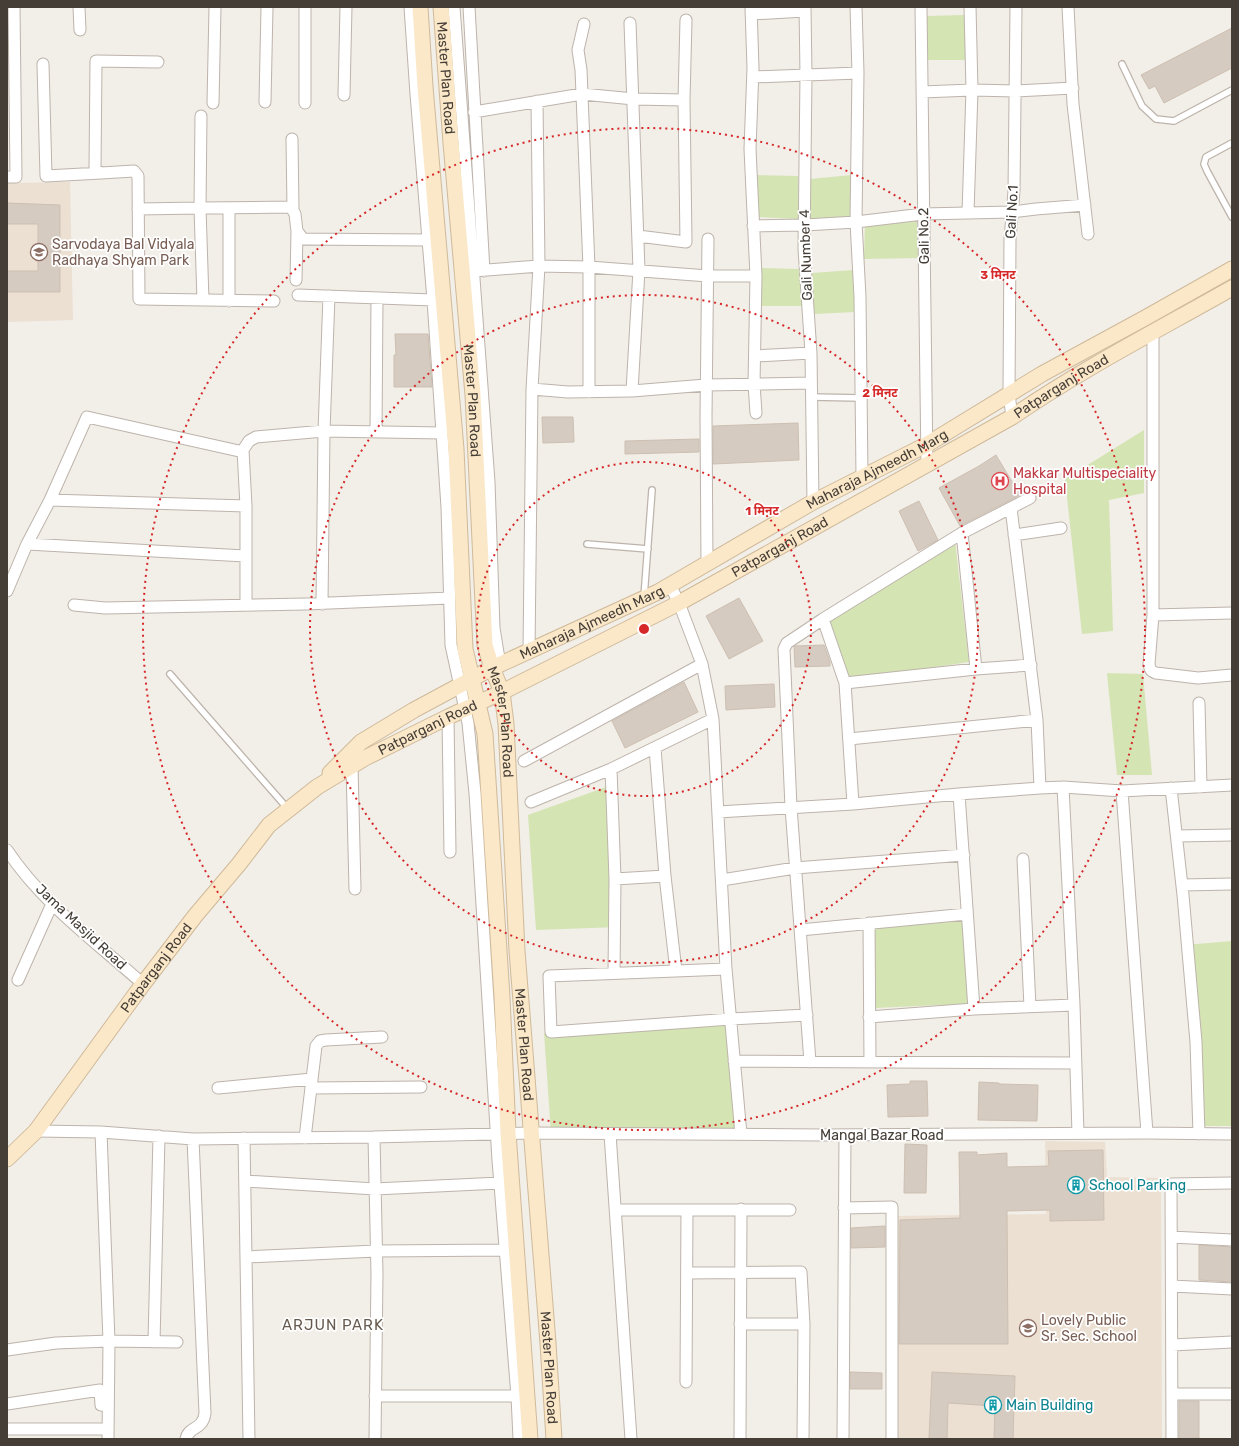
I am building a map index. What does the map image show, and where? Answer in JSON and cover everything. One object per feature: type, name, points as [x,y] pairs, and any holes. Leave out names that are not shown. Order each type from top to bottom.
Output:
[{"type":"main road","name":"Master Plan Road","points":[[420,7],[425,87],[456,449],[465,649],[485,734],[502,997],[502,1134],[530,1439]]},
{"type":"main road","name":"Master Plan Road","points":[[441,7],[451,143],[473,395],[485,645],[496,667],[502,692],[506,724],[517,951],[548,1343],[554,1439]]},
{"type":"main road","name":"Maharaja Ajmeedh Marg","points":[[473,679],[670,586],[813,502],[926,445],[1042,374],[1232,269]]},
{"type":"main road","name":"Patparganj Road","points":[[7,1159],[36,1131],[143,984],[195,916],[239,864],[269,825],[317,787],[352,765],[680,603],[1012,417],[1048,392],[1232,288]]},
{"type":"main road","name":"Patparganj Road","points":[[317,787],[361,742],[473,679]]},
{"type":"street","points":[[7,177],[16,177],[11,84],[14,7]]},
{"type":"street","points":[[80,7],[80,30]]},
{"type":"street","points":[[213,103],[215,7]]},
{"type":"street","points":[[265,102],[266,7]]},
{"type":"street","points":[[304,103],[305,7]]},
{"type":"street","points":[[344,95],[346,7]]},
{"type":"street","points":[[410,7],[427,240],[433,300],[447,507],[451,645],[468,723],[475,793],[487,1005],[502,1134],[500,1183],[519,1439]]},
{"type":"street","points":[[454,7],[479,271]]},
{"type":"street","points":[[469,7],[496,667]]},
{"type":"street","points":[[856,7],[858,73],[856,222],[860,297],[862,477]]},
{"type":"street","name":"Gali No.2","points":[[921,7],[926,465]]},
{"type":"street","points":[[968,213],[972,90],[970,7]]},
{"type":"street","name":"Gali No.1","points":[[1012,417],[1009,394],[1010,239],[1016,92],[1016,7]]},
{"type":"street","points":[[1068,7],[1073,104],[1088,234]]},
{"type":"street","points":[[756,413],[754,384],[756,276],[750,149],[753,77],[751,11],[805,9]]},
{"type":"street","name":"Gali Number 4","points":[[805,9],[806,74],[804,249],[811,353],[813,502]]},
{"type":"street","points":[[638,236],[686,242],[684,100],[686,20]]},
{"type":"street","points":[[630,23],[634,99],[639,270],[632,391]]},
{"type":"street","points":[[584,24],[578,50],[582,94],[589,267],[589,392]]},
{"type":"street","points":[[101,173],[95,169],[94,165],[96,60],[158,62]]},
{"type":"street","points":[[43,64],[46,176],[125,171],[134,171],[136,173],[138,179],[139,300],[274,301]]},
{"type":"street","points":[[753,77],[858,73]]},
{"type":"street","points":[[922,92],[972,90],[1016,92],[1073,88]]},
{"type":"street","points":[[474,112],[582,94],[634,99],[684,100]]},
{"type":"street","points":[[529,652],[532,390],[538,266],[537,101]]},
{"type":"street","points":[[201,116],[200,208],[203,300]]},
{"type":"street","points":[[292,139],[293,210],[295,214],[297,231],[296,280]]},
{"type":"street","points":[[754,226],[856,222],[923,214],[1012,212],[1085,205]]},
{"type":"street","points":[[138,209],[287,207],[293,210]]},
{"type":"street","points":[[229,301],[230,208]]},
{"type":"street","points":[[297,231],[303,239],[306,240],[427,240]]},
{"type":"street","points":[[707,564],[706,385],[708,240]]},
{"type":"street","points":[[479,271],[538,266],[589,267],[708,276],[756,276]]},
{"type":"street","points":[[298,295],[433,300]]},
{"type":"street","points":[[322,604],[324,431],[329,296]]},
{"type":"street","points":[[376,432],[377,298]]},
{"type":"street","points":[[1153,332],[1153,615],[1149,664],[1152,672],[1198,678],[1232,675]]},
{"type":"street","points":[[755,356],[811,353]]},
{"type":"street","points":[[532,390],[568,392],[632,391],[706,385],[811,382]]},
{"type":"street","points":[[7,591],[27,544],[50,500],[87,417],[239,451],[243,450]]},
{"type":"street","points":[[246,605],[246,506],[243,450],[249,441],[256,437],[324,431],[442,433]]},
{"type":"street","points":[[810,1062],[791,807],[784,649],[787,644],[823,619],[962,533],[1030,498]]},
{"type":"street","points":[[50,500],[246,506]]},
{"type":"street","points":[[1011,508],[1037,720],[1040,788]]},
{"type":"street","points":[[1014,535],[1061,528]]},
{"type":"street","points":[[962,533],[976,669]]},
{"type":"street","points":[[27,544],[245,556]]},
{"type":"street","points":[[670,586],[680,603],[702,664],[713,718],[726,969],[741,1134]]},
{"type":"street","points":[[74,605],[105,608],[322,604],[450,598]]},
{"type":"street","points":[[1153,615],[1232,613]]},
{"type":"street","points":[[823,619],[845,683],[853,804]]},
{"type":"street","points":[[524,761],[702,664]]},
{"type":"street","points":[[845,683],[976,669],[1030,665]]},
{"type":"street","points":[[1199,703],[1202,787]]},
{"type":"street","points":[[448,717],[450,852]]},
{"type":"street","points":[[531,802],[611,769],[713,718]]},
{"type":"street","points":[[849,739],[1037,720]]},
{"type":"street","points":[[655,748],[676,971]]},
{"type":"street","points":[[352,765],[355,889]]},
{"type":"street","points":[[611,769],[615,879],[614,973]]},
{"type":"street","points":[[718,812],[853,804],[1040,788],[1064,787],[1122,791],[1232,785]]},
{"type":"street","points":[[1064,787],[1078,1133]]},
{"type":"street","points":[[1171,788],[1182,885],[1196,1042],[1199,1134]]},
{"type":"street","points":[[1122,791],[1147,1133]]},
{"type":"street","points":[[959,794],[974,1009]]},
{"type":"street","points":[[1177,836],[1232,835]]},
{"type":"street","name":"Jama Masjid Road","points":[[7,850],[14,861],[52,904],[143,984]]},
{"type":"street","points":[[722,880],[795,868],[964,855]]},
{"type":"street","points":[[1023,859],[1030,1007]]},
{"type":"street","points":[[615,879],[666,876]]},
{"type":"street","points":[[1182,885],[1232,884]]},
{"type":"street","points":[[18,980],[52,904]]},
{"type":"street","points":[[800,930],[968,914]]},
{"type":"street","points":[[869,923],[870,1062]]},
{"type":"street","points":[[726,969],[549,976],[551,1032],[807,1015]]},
{"type":"street","points":[[869,1017],[974,1009],[1074,1005]]},
{"type":"street","points":[[305,1138],[315,1051],[320,1042],[326,1040],[382,1037]]},
{"type":"street","points":[[734,1061],[1076,1064]]},
{"type":"street","points":[[218,1088],[311,1084],[421,1086]]},
{"type":"street","name":"Mangal Bazar Road","points":[[36,1131],[101,1132],[193,1138],[374,1137],[532,1133],[845,1135],[1078,1133],[1232,1134]]},
{"type":"street","points":[[7,1429],[108,1434],[109,1341],[101,1132]]},
{"type":"street","points":[[610,1134],[631,1439]]},
{"type":"street","points":[[843,1439],[845,1135]]},
{"type":"street","points":[[154,1342],[159,1136]]},
{"type":"street","points":[[374,1137],[376,1251],[375,1439]]},
{"type":"street","points":[[186,1439],[187,1434],[202,1423],[205,1413],[193,1138]]},
{"type":"street","points":[[244,1138],[249,1439]]},
{"type":"street","points":[[245,1181],[375,1189],[500,1183]]},
{"type":"street","points":[[1172,1439],[1171,1184],[1232,1183]]},
{"type":"street","points":[[844,1208],[892,1208],[892,1439]]},
{"type":"street","points":[[740,1439],[742,1209]]},
{"type":"street","points":[[616,1210],[790,1210]]},
{"type":"street","points":[[686,1382],[687,1210]]},
{"type":"street","points":[[1171,1237],[1232,1240]]},
{"type":"street","points":[[246,1257],[376,1251],[505,1250]]},
{"type":"street","points":[[687,1273],[801,1272],[804,1324],[803,1439]]},
{"type":"street","points":[[1172,1286],[1232,1289]]},
{"type":"street","points":[[740,1324],[804,1324]]},
{"type":"street","points":[[7,1350],[56,1343],[109,1341],[178,1342]]},
{"type":"street","points":[[1172,1345],[1232,1342]]},
{"type":"street","points":[[7,1404],[100,1390],[100,1405],[108,1406]]},
{"type":"street","points":[[1172,1394],[1232,1394]]},
{"type":"street","points":[[375,1396],[517,1396]]},
{"type":"lane","points":[[1122,64],[1142,106],[1156,120],[1174,121],[1232,90]]},
{"type":"lane","points":[[1232,143],[1206,157],[1204,164],[1206,171],[1232,217]]},
{"type":"lane","points":[[811,397],[861,398]]},
{"type":"lane","points":[[644,598],[652,490]]},
{"type":"lane","points":[[587,544],[648,549]]},
{"type":"lane","points":[[170,674],[288,810]]},
{"type":"shaded area","name":"Sarvodaya Bal Vidyala Radhaya Shyam Park","points":[[70,182],[73,320],[7,322],[7,183]]},
{"type":"shaded area","name":"Lovely Public Sr. Sec. School","points":[[1045,1141],[1105,1142],[1107,1177],[1161,1178],[1162,1439],[896,1439],[895,1216],[1046,1214]]},
{"type":"green space","points":[[965,15],[966,60],[926,60],[926,16]]},
{"type":"green space","points":[[756,175],[798,176],[798,219],[758,217]]},
{"type":"green space","points":[[852,175],[852,220],[808,219],[810,179]]},
{"type":"green space","points":[[917,222],[918,258],[864,259],[865,223]]},
{"type":"green space","points":[[760,268],[800,269],[803,306],[760,306]]},
{"type":"green space","points":[[853,270],[855,312],[814,314],[812,273]]},
{"type":"green space","points":[[1144,430],[1144,493],[1109,500],[1113,631],[1082,634],[1065,479]]},
{"type":"green space","points":[[955,541],[969,662],[847,680],[826,614]]},
{"type":"green space","points":[[1107,673],[1143,674],[1152,775],[1117,775]]},
{"type":"green space","points":[[606,787],[617,927],[536,930],[528,815]]},
{"type":"green space","points":[[963,921],[970,1005],[875,1008],[875,928]]},
{"type":"green space","points":[[1232,941],[1232,1126],[1196,1126],[1185,945]]},
{"type":"green space","points":[[731,1019],[741,1134],[551,1133],[544,1033]]},
{"type":"building","points":[[1232,28],[1232,68],[1164,103],[1155,86],[1149,89],[1141,75]]},
{"type":"building","points":[[7,203],[60,205],[60,292],[7,292],[7,271],[38,271],[38,224],[7,224]]},
{"type":"building","points":[[395,334],[428,334],[432,387],[394,387],[394,355],[396,355]]},
{"type":"building","points":[[542,417],[573,417],[574,442],[543,443]]},
{"type":"building","points":[[798,423],[799,460],[713,464],[713,426]]},
{"type":"building","points":[[699,439],[699,452],[625,454],[625,441]]},
{"type":"building","points":[[996,455],[1020,495],[960,526],[939,488]]},
{"type":"building","points":[[919,501],[938,540],[918,551],[899,511]]},
{"type":"building","points":[[739,598],[763,641],[729,659],[706,616]]},
{"type":"building","points":[[824,645],[830,666],[795,667],[794,646]]},
{"type":"building","points":[[684,682],[698,712],[625,748],[612,721]]},
{"type":"building","points":[[774,684],[775,707],[726,710],[725,686]]},
{"type":"building","points":[[910,1081],[927,1081],[928,1116],[888,1117],[887,1085],[910,1084]]},
{"type":"building","points":[[979,1082],[1038,1085],[1037,1121],[978,1120]]},
{"type":"building","points":[[905,1144],[927,1145],[926,1193],[904,1193]]},
{"type":"building","points":[[1103,1150],[1104,1220],[1050,1221],[1050,1210],[1007,1211],[1008,1344],[899,1344],[900,1220],[960,1218],[959,1152],[977,1152],[977,1155],[1007,1153],[1007,1167],[1049,1166],[1048,1151]]},
{"type":"building","points":[[885,1226],[885,1247],[851,1248],[851,1228]]},
{"type":"building","points":[[1199,1245],[1232,1247],[1232,1282],[1199,1280]]},
{"type":"building","points":[[850,1372],[882,1373],[882,1389],[850,1389]]},
{"type":"building","name":"Main Building","points":[[932,1372],[1015,1376],[1013,1439],[994,1439],[995,1406],[948,1403],[947,1439],[929,1439]]},
{"type":"building","points":[[1179,1401],[1199,1401],[1199,1438],[1179,1439]]},
{"type":"place","name":"Sarvodaya Bal Vidyala Radhaya Shyam Park","points":[[39,252]]},
{"type":"place","name":"Makkar Multispeciality Hospital","points":[[1000,481]]},
{"type":"place","name":"School Parking","points":[[1076,1185]]},
{"type":"place","name":"Lovely Public Sr. Sec. School","points":[[1028,1328]]},
{"type":"place","name":"Main Building","points":[[993,1405]]},
{"type":"district","name":"ARJUN PARK","points":[[333,1325]]}]
